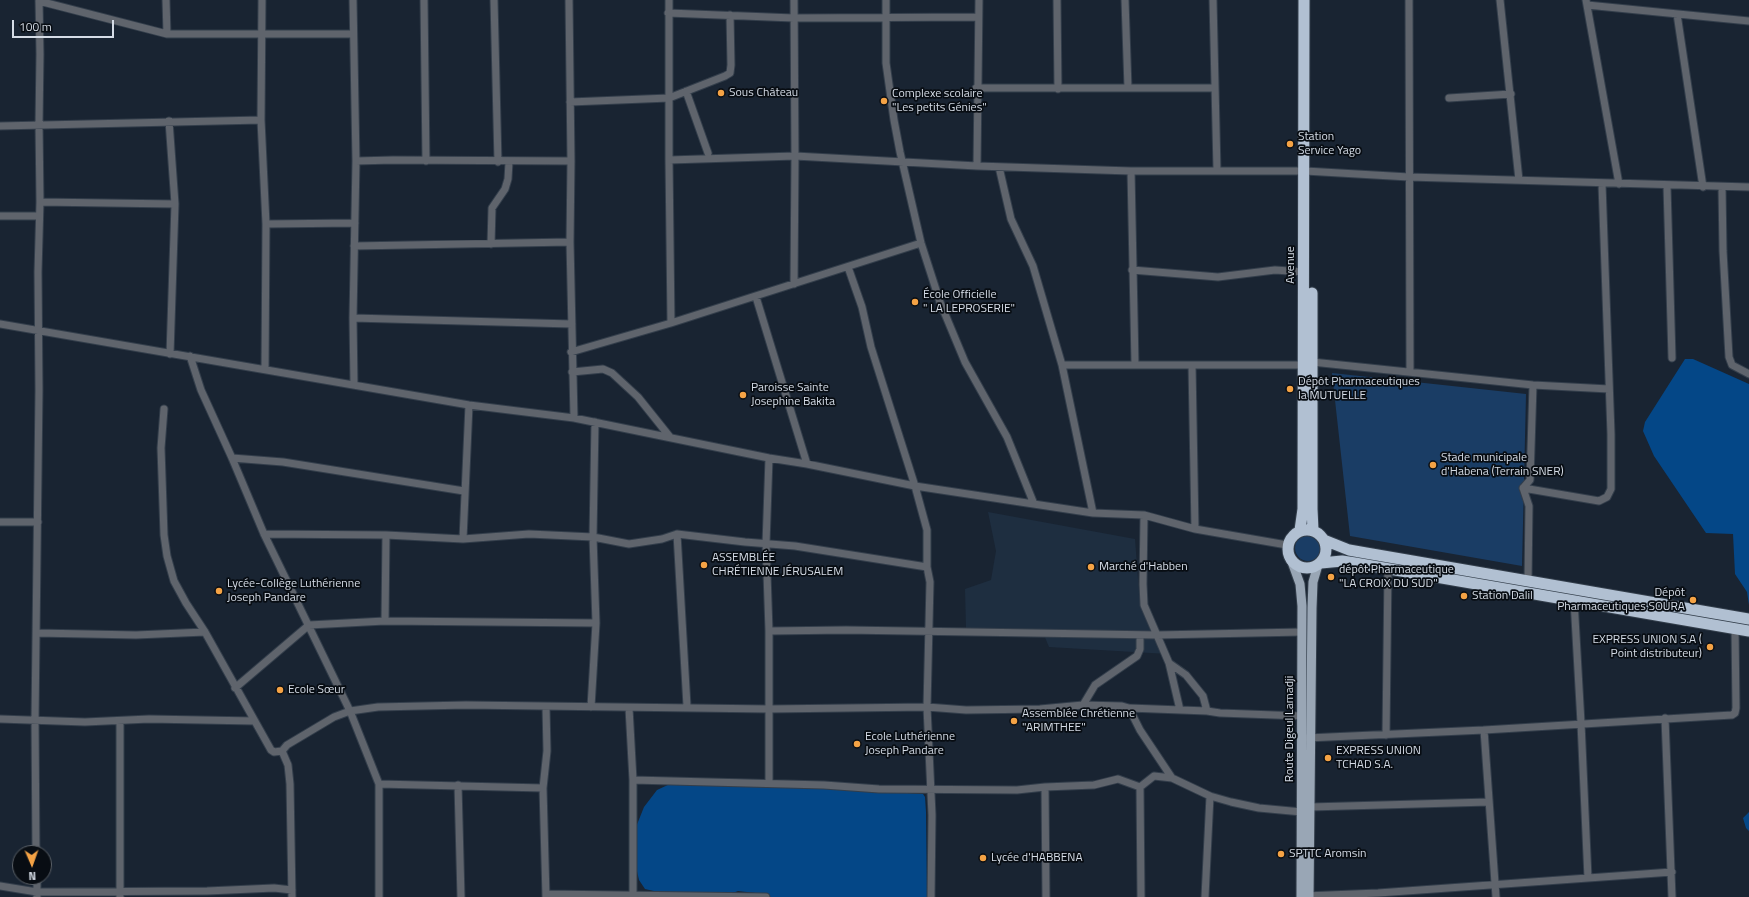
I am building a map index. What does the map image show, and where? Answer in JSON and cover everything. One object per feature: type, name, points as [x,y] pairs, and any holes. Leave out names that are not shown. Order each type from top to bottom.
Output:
[{"type":"highway","name":"Avenue","points":[[1300,530],[1303,509],[1308,363],[1304,272],[1308,172],[1304,0]]},
{"type":"highway","points":[[1312,0],[1308,172],[1308,363],[1313,530]]},
{"type":"highway","points":[[1319,564],[1326,552],[1324,540],[1318,532],[1313,530],[1300,530],[1290,539],[1288,545],[1289,557],[1292,562],[1302,568],[1342,561],[1749,631]]},
{"type":"highway","points":[[1324,540],[1349,550],[1749,619]]},
{"type":"main road","name":"Route Digeul Lamadji","points":[[1292,562],[1300,584],[1302,632],[1302,739],[1306,810],[1305,897]]},
{"type":"main road","points":[[1306,810],[1312,738],[1312,595],[1315,573],[1319,564]]},
{"type":"street","points":[[36,845],[35,720],[40,202],[40,54],[38,0],[167,34],[353,34]]},
{"type":"street","points":[[166,0],[167,34]]},
{"type":"street","points":[[262,0],[261,120],[266,224],[265,369]]},
{"type":"street","points":[[353,0],[356,161],[353,318],[354,385]]},
{"type":"street","points":[[424,0],[426,161]]},
{"type":"street","points":[[494,0],[498,162]]},
{"type":"street","points":[[569,0],[571,352],[574,418]]},
{"type":"street","points":[[669,0],[671,323]]},
{"type":"street","points":[[794,0],[794,284]]},
{"type":"street","points":[[886,0],[886,63],[894,120],[921,243],[940,302],[965,362],[1007,437],[1034,504]]},
{"type":"street","points":[[977,166],[976,88],[979,0]]},
{"type":"street","points":[[1057,0],[1058,89]]},
{"type":"street","points":[[1125,0],[1128,88]]},
{"type":"street","points":[[1213,0],[1217,170]]},
{"type":"street","points":[[1409,0],[1410,371]]},
{"type":"street","points":[[1500,0],[1519,180]]},
{"type":"street","points":[[1619,184],[1587,2],[1677,14],[1749,21]]},
{"type":"street","points":[[668,13],[794,16],[978,17]]},
{"type":"street","points":[[668,13],[794,16]]},
{"type":"street","points":[[1677,14],[1703,187]]},
{"type":"street","points":[[570,102],[669,98],[730,73],[730,15]]},
{"type":"street","points":[[976,88],[1215,88]]},
{"type":"street","points":[[686,91],[708,153]]},
{"type":"street","points":[[1449,98],[1511,94]]},
{"type":"street","points":[[0,126],[261,120]]},
{"type":"street","points":[[169,121],[175,204],[170,354]]},
{"type":"street","points":[[669,160],[795,156],[999,167],[1131,171],[1217,170],[1308,172],[1602,184],[1749,187]]},
{"type":"street","points":[[356,161],[571,161]]},
{"type":"street","points":[[491,244],[492,208],[505,188],[508,178],[509,162]]},
{"type":"street","points":[[999,167],[1011,219],[1033,266],[1062,365],[1093,513]]},
{"type":"street","points":[[1131,171],[1135,364]]},
{"type":"street","points":[[1523,488],[1599,501],[1607,497],[1611,489],[1611,434],[1608,389],[1602,184]]},
{"type":"street","points":[[1667,186],[1672,358]]},
{"type":"street","points":[[1722,187],[1723,251],[1728,357],[1732,365],[1749,374]]},
{"type":"street","points":[[40,202],[175,204]]},
{"type":"street","points":[[0,216],[39,216]]},
{"type":"street","points":[[266,224],[355,223]]},
{"type":"street","points":[[354,246],[570,242]]},
{"type":"street","points":[[571,352],[756,297],[921,243]]},
{"type":"street","points":[[848,267],[862,307],[871,347],[915,486],[927,530],[927,567],[930,582],[927,707],[932,816],[931,897]]},
{"type":"street","points":[[1132,270],[1218,277],[1274,270],[1304,272]]},
{"type":"street","points":[[756,297],[807,464]]},
{"type":"street","points":[[353,318],[572,324]]},
{"type":"street","points":[[0,324],[469,405],[574,418],[915,486],[1093,513],[1144,515],[1195,529],[1288,545]]},
{"type":"street","points":[[190,356],[201,390],[264,534],[350,711],[379,784],[379,897]]},
{"type":"street","points":[[1062,365],[1308,363],[1410,371],[1533,385],[1608,389]]},
{"type":"street","points":[[1192,365],[1195,529]]},
{"type":"street","points":[[572,372],[603,369],[612,373],[638,397],[670,437]]},
{"type":"street","points":[[1523,488],[1530,480],[1533,385]]},
{"type":"street","points":[[463,540],[469,405]]},
{"type":"street","points":[[164,409],[161,448],[164,535],[167,556],[174,581],[205,632],[271,750],[274,752],[282,752]]},
{"type":"street","points":[[592,707],[596,623],[593,537],[595,422]]},
{"type":"street","points":[[232,458],[302,464],[396,481],[464,491]]},
{"type":"street","points":[[769,458],[766,544],[769,631],[769,783]]},
{"type":"street","points":[[1523,488],[1529,506],[1528,582]]},
{"type":"street","points":[[1144,515],[1144,604],[1169,663],[1180,710]]},
{"type":"street","points":[[0,522],[38,522]]},
{"type":"street","points":[[264,534],[386,535],[463,540],[529,534],[593,537],[629,544],[662,539],[677,534],[795,546],[927,567]]},
{"type":"street","points":[[677,534],[687,706]]},
{"type":"street","points":[[385,621],[386,535]]},
{"type":"street","points":[[1386,735],[1388,569]]},
{"type":"street","points":[[1574,600],[1588,878]]},
{"type":"street","points":[[235,688],[309,626],[385,621],[596,623]]},
{"type":"street","points":[[1302,739],[1732,715],[1735,713],[1735,629]]},
{"type":"street","points":[[769,631],[1156,635],[1302,632]]},
{"type":"street","points":[[37,633],[136,635],[205,632]]},
{"type":"street","points":[[1083,705],[1095,685],[1137,656],[1140,649],[1140,634]]},
{"type":"street","points":[[1169,663],[1186,675],[1203,696],[1207,711]]},
{"type":"street","points":[[282,752],[287,745],[334,717],[350,711],[378,707],[459,705],[629,708],[687,706],[769,709],[927,707],[966,710],[1008,710],[1083,705],[1302,716]]},
{"type":"street","points":[[546,707],[547,745],[543,788],[546,896],[766,897]]},
{"type":"street","points":[[629,708],[633,780],[633,896]]},
{"type":"street","points":[[1129,708],[1140,730],[1172,778]]},
{"type":"street","points":[[1666,718],[1668,820],[1672,872],[1672,897]]},
{"type":"street","points":[[0,719],[254,721]]},
{"type":"street","points":[[120,721],[120,894]]},
{"type":"street","points":[[1484,730],[1496,897]]},
{"type":"street","points":[[0,886],[37,894],[207,894],[274,888],[292,894],[290,784],[288,765],[282,752]]},
{"type":"street","points":[[1140,787],[1154,776],[1172,778],[1210,796],[1259,808],[1306,810],[1488,802]]},
{"type":"street","points":[[633,780],[824,784],[879,789],[1017,790],[1094,785],[1118,779],[1140,787]]},
{"type":"street","points":[[379,784],[543,788]]},
{"type":"street","points":[[458,785],[461,897]]},
{"type":"street","points":[[1045,787],[1046,897]]},
{"type":"street","points":[[1140,787],[1141,897]]},
{"type":"street","points":[[1206,897],[1210,796]]},
{"type":"street","points":[[1305,897],[1495,886],[1672,872]]},
{"type":"shaded area","points":[[1685,359],[1693,359],[1749,384],[1749,605],[1747,592],[1735,574],[1733,534],[1706,533],[1654,456],[1643,431],[1645,422]]},
{"type":"shaded area","name":"Stade municipale d'Habena (Terrain SNER)","points":[[1332,373],[1526,394],[1522,566],[1350,536]]},
{"type":"shaded area","points":[[988,512],[1135,539],[1139,592],[1168,654],[1049,647],[1042,630],[966,628],[965,589],[991,580],[996,551]]},
{"type":"shaded area","points":[[1308,535],[1317,539],[1321,548],[1317,557],[1308,561],[1299,557],[1295,548],[1299,539]]},
{"type":"shaded area","points":[[672,783],[923,794],[925,797],[926,812],[927,897],[770,897],[764,894],[738,891],[730,894],[671,895],[645,889],[639,880],[636,867],[636,827],[644,807],[657,790]]},
{"type":"shaded area","points":[[1749,812],[1749,831],[1746,828],[1743,818]]},
{"type":"place","name":"Sous Château","points":[[721,93]]},
{"type":"place","name":"Complexe scolaire \"Les petits Génies\"","points":[[884,101]]},
{"type":"place","name":"Station Service Yago","points":[[1290,144]]},
{"type":"place","name":"École Officielle \" LA LEPROSERIE\"","points":[[915,302]]},
{"type":"place","name":"Dépôt Pharmaceutiques la MUTUELLE","points":[[1290,389]]},
{"type":"place","name":"Paroisse Sainte Josephine Bakita","points":[[743,395]]},
{"type":"place","name":"Stade municipale d'Habena (Terrain SNER)","points":[[1433,465]]},
{"type":"place","name":"ASSEMBLÉE CHRÉTIENNE JÉRUSALEM","points":[[704,565]]},
{"type":"place","name":"Marché d'Habben","points":[[1091,567]]},
{"type":"place","name":"dépôt Pharmaceutique \"LA CROIX DU SUD\"","points":[[1331,577]]},
{"type":"place","name":"Lycée-Collège Luthérienne Joseph Pandare","points":[[219,591]]},
{"type":"place","name":"Station Dalil","points":[[1464,596]]},
{"type":"place","name":"Dépôt Pharmaceutiques SOURA","points":[[1693,600]]},
{"type":"place","name":"EXPRESS UNION S.A ( Point distributeur)","points":[[1710,647]]},
{"type":"place","name":"Ecole Sœur","points":[[280,690]]},
{"type":"place","name":"Assemblée Chrétienne \"ARIMTHEE\"","points":[[1014,721]]},
{"type":"place","name":"Ecole Luthérienne Joseph Pandare","points":[[857,744]]},
{"type":"place","name":"EXPRESS UNION TCHAD S.A.","points":[[1328,758]]},
{"type":"place","name":"SPTTC Aromsin","points":[[1281,854]]},
{"type":"place","name":"Lycée d'HABBENA","points":[[983,858]]}]
